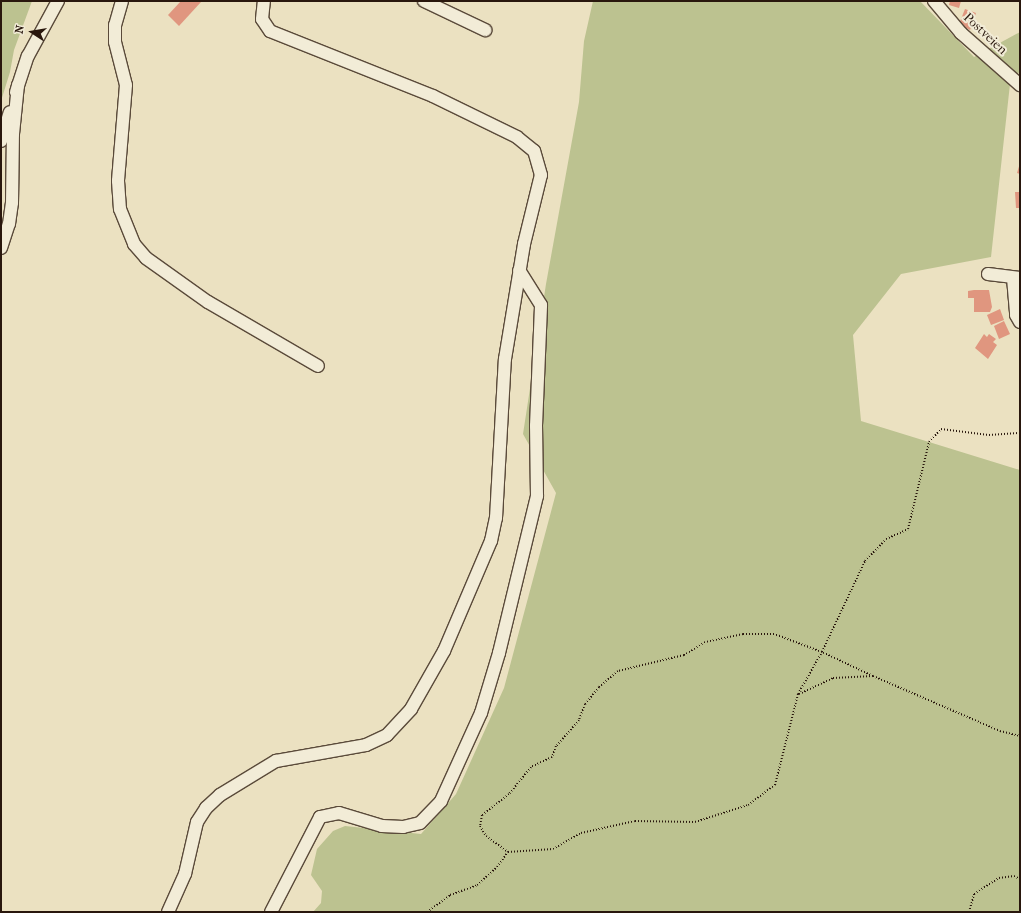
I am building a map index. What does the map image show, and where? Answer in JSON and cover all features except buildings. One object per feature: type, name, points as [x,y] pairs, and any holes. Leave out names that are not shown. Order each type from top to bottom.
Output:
[{"type":"street","points":[[1,141],[28,56],[58,1]]},
{"type":"street","points":[[122,1],[115,25],[115,42],[126,85],[118,181],[120,209],[134,244],[146,258],[208,302],[318,366]]},
{"type":"street","points":[[168,912],[185,874],[197,822],[206,808],[220,795],[276,761],[366,745],[377,741],[398,725],[422,691],[444,651],[476,578],[496,518],[501,399],[519,270],[540,181],[540,163],[534,151],[517,136],[433,96],[270,31],[262,19],[264,1]]},
{"type":"street","points":[[424,1],[485,30]]},
{"type":"street","name":"Postveien","points":[[934,1],[961,33],[1019,81]]},
{"type":"street","points":[[1,248],[9,224],[12,203],[13,134],[18,85]]},
{"type":"street","points":[[271,912],[320,817],[339,813],[382,826],[403,827],[420,823],[441,802],[481,713],[499,653],[537,496],[536,426],[541,305],[519,270]]},
{"type":"street","points":[[988,274],[1016,278],[1016,315],[1020,322]]},
{"type":"path","points":[[1020,433],[989,435],[941,429],[929,442],[908,529],[886,539],[865,561],[822,652],[798,694],[775,785],[748,805],[696,822],[635,821],[581,833],[553,849],[508,852],[486,836],[480,826],[482,815],[509,794],[531,767],[552,757],[556,746],[579,720],[585,704],[599,687],[618,672],[684,656],[706,642],[743,634],[774,634],[822,652],[873,676],[1000,731],[1020,736]]},
{"type":"path","points":[[798,694],[833,678],[873,676]]},
{"type":"path","points":[[427,912],[450,895],[476,885],[497,866],[508,852]]},
{"type":"path","points":[[969,912],[974,894],[999,878],[1014,876],[1020,879]]},
{"type":"green space","points":[[1,1],[32,1],[14,50],[10,72],[1,101]]},
{"type":"green space","points":[[593,1],[920,1],[974,57],[1020,32],[1020,71],[1010,84],[991,257],[901,274],[853,335],[861,421],[1020,470],[1020,912],[313,912],[321,903],[322,891],[311,875],[317,849],[333,831],[345,826],[421,834],[456,794],[504,688],[556,493],[523,434],[546,284],[579,102],[584,41]]}]
